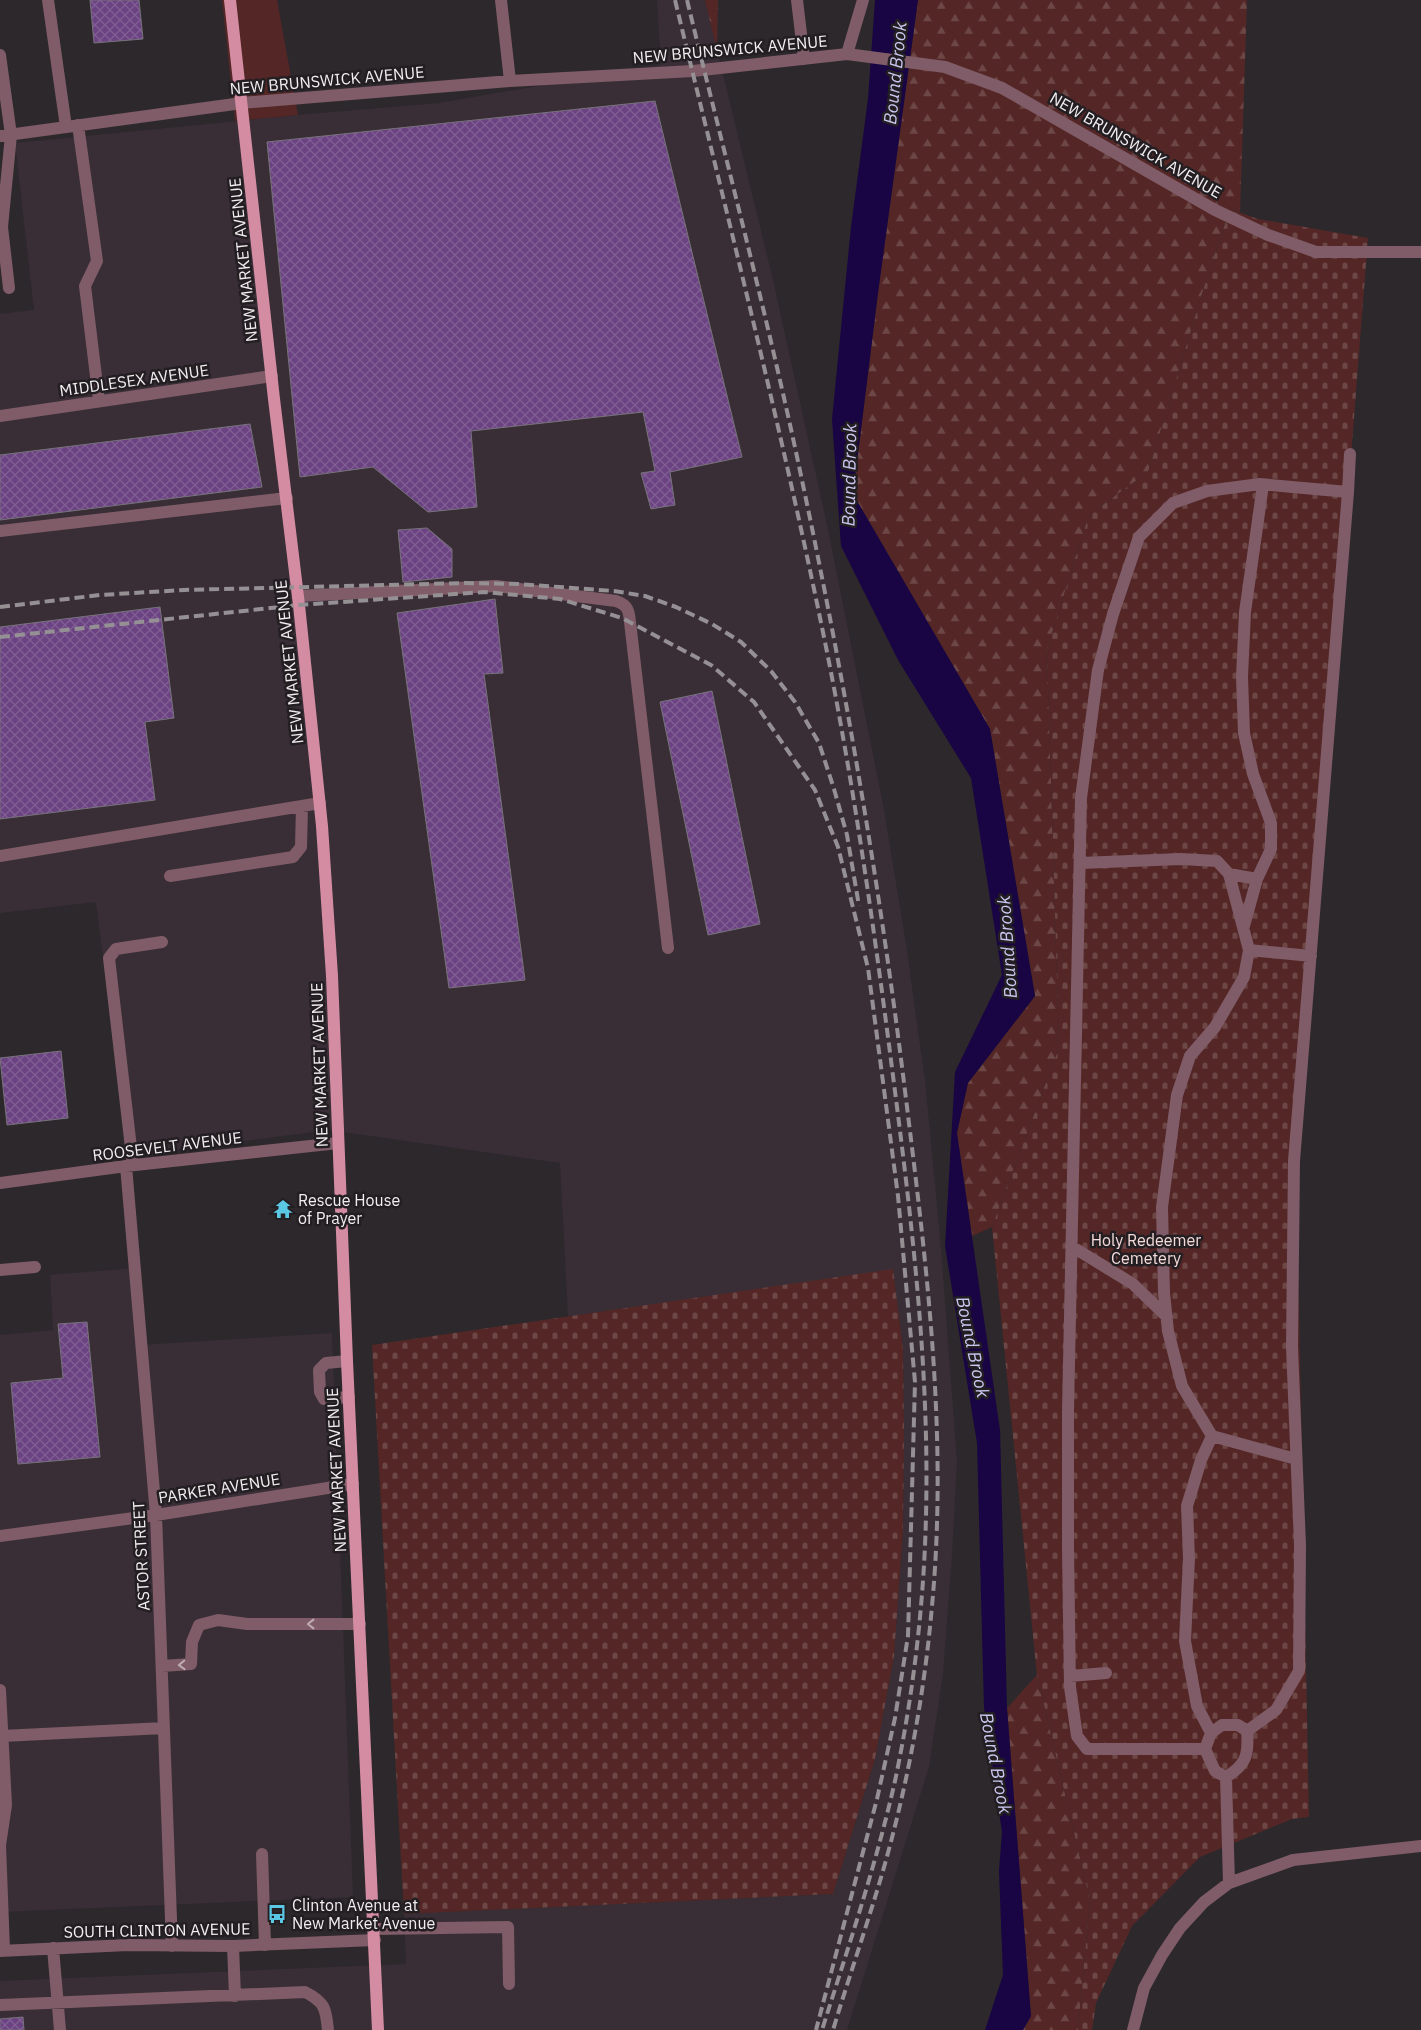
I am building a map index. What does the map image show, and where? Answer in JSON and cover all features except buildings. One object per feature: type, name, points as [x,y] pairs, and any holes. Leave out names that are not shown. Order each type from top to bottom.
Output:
[{"type":"main road","name":"NEW MARKET AVENUE","points":[[230,0],[320,803],[332,976],[347,1361],[378,2030]]},
{"type":"street","points":[[48,0],[97,261],[85,286],[99,401]]},
{"type":"street","points":[[501,0],[510,81]]},
{"type":"street","points":[[797,0],[804,59]]},
{"type":"street","points":[[847,54],[863,0]]},
{"type":"street","name":"NEW BRUNSWICK AVENUE","points":[[6,135],[242,103],[510,81],[698,70],[847,54],[945,67],[1002,88],[1215,210],[1268,235],[1316,252],[1421,252]]},
{"type":"street","points":[[0,55],[6,135],[2,227],[10,288]]},
{"type":"street","name":"MIDDLESEX AVENUE","points":[[0,416],[272,376]]},
{"type":"street","points":[[1247,1731],[1276,1710],[1299,1671],[1300,1545],[1292,1346],[1294,1161],[1350,454]]},
{"type":"street","points":[[1205,1749],[1087,1749],[1077,1736],[1070,1676],[1068,1430],[1071,1246],[1081,798],[1088,736],[1098,670],[1113,614],[1139,538],[1173,503],[1207,491],[1263,485],[1348,492]]},
{"type":"street","points":[[1244,928],[1257,879],[1271,849],[1271,823],[1253,774],[1244,733],[1242,677],[1245,612],[1263,485]]},
{"type":"street","points":[[0,531],[287,498]]},
{"type":"street","points":[[298,596],[496,586],[616,601],[625,605],[628,609],[630,622],[668,948]]},
{"type":"street","points":[[0,856],[320,803]]},
{"type":"street","points":[[170,876],[293,857],[301,847],[302,806]]},
{"type":"street","points":[[1080,863],[1190,859],[1217,861],[1229,874],[1249,950],[1244,977],[1215,1027],[1190,1056],[1178,1095],[1162,1207],[1164,1293],[1168,1331],[1182,1386],[1212,1436],[1296,1459]]},
{"type":"street","points":[[1229,874],[1257,879]]},
{"type":"street","name":"ASTOR STREET","points":[[162,942],[116,949],[109,958],[130,1166],[156,1515],[172,1946]]},
{"type":"street","points":[[1249,950],[1311,956]]},
{"type":"street","name":"ROOSEVELT AVENUE","points":[[0,1183],[338,1142]]},
{"type":"street","points":[[1071,1246],[1134,1284],[1167,1317]]},
{"type":"street","points":[[0,1270],[35,1267]]},
{"type":"street","points":[[347,1361],[326,1363],[319,1370],[320,1392],[324,1399],[349,1397]]},
{"type":"street","points":[[1211,1734],[1197,1706],[1185,1641],[1189,1558],[1187,1506],[1201,1460],[1212,1436]]},
{"type":"street","name":"PARKER AVENUE","points":[[0,1536],[156,1515],[353,1484]]},
{"type":"street","points":[[162,1666],[191,1664],[192,1642],[199,1625],[218,1620],[247,1624],[360,1624]]},
{"type":"street","points":[[1070,1676],[1106,1673]]},
{"type":"street","points":[[0,1690],[6,1805],[0,1845],[2,1951]]},
{"type":"street","points":[[1226,1777],[1215,1771],[1205,1749],[1211,1734],[1222,1725],[1238,1725],[1247,1731]]},
{"type":"street","points":[[2,1736],[164,1728]]},
{"type":"street","points":[[1226,1777],[1240,1769],[1248,1748],[1247,1731]]},
{"type":"street","points":[[1226,1777],[1229,1883]]},
{"type":"street","points":[[1132,2030],[1144,1988],[1162,1955],[1180,1928],[1204,1902],[1229,1883],[1293,1860],[1421,1846]]},
{"type":"street","points":[[262,1854],[265,1945]]},
{"type":"street","name":"SOUTH CLINTON AVENUE","points":[[2,1951],[54,1948],[265,1945],[375,1935],[508,1927],[509,1984]]},
{"type":"street","points":[[233,1946],[235,1996]]},
{"type":"street","points":[[54,1948],[60,2030]]},
{"type":"street","points":[[0,2005],[305,1992],[317,1998],[326,2011],[328,2030]]},
{"type":"shaded area","points":[[657,0],[705,0],[773,280],[827,525],[883,804],[906,944],[925,1081],[941,1248],[957,1462],[943,1674],[929,1767],[847,2030],[0,2030],[0,1981],[406,1964],[404,1914],[833,1894],[875,1759],[894,1656],[903,1530],[904,1433],[903,1349],[893,1270],[568,1317],[560,1163],[329,1130],[128,1156],[96,902],[0,913],[0,314],[34,310],[15,143],[439,103],[661,65]]},
{"type":"shaded area","points":[[136,1268],[142,1345],[332,1333],[353,1897],[0,1912],[0,1335],[53,1330],[50,1275]]},
{"type":"green space","points":[[222,0],[277,0],[298,115],[235,121]]},
{"type":"green space","points":[[705,0],[718,0],[717,51]]},
{"type":"green space","points":[[918,0],[1247,0],[1240,212],[1230,209],[1148,472],[1089,515],[1047,649],[1059,1048],[992,1227],[972,1236],[957,1133],[968,1083],[1035,996],[990,729],[853,494]]},
{"type":"green space","name":"Holy Redeemer Cemetery","points":[[1230,209],[1258,219],[1368,238],[1296,1162],[1309,1817],[1292,1819],[1200,1857],[1132,1926],[1096,2003],[1092,2030],[1078,2030],[1090,1900],[1037,1675],[992,1227],[1059,1048],[1047,649],[1089,515],[1148,472]]},
{"type":"green space","points":[[893,1269],[903,1349],[904,1433],[903,1530],[894,1656],[875,1759],[833,1894],[404,1914],[372,1345]]},
{"type":"green space","points":[[1037,1675],[1090,1900],[1078,2030],[1023,2030],[1031,2016],[1007,1708]]},
{"type":"water","name":"Bound Brook","points":[[875,0],[918,0],[853,494],[990,729],[1035,996],[968,1083],[957,1133],[1000,1430],[1007,1708],[1031,2016],[1023,2030],[985,2030],[1003,1975],[999,1871],[1002,1832],[984,1708],[977,1443],[945,1246],[955,1072],[1002,975],[971,778],[898,660],[841,546],[832,419],[851,227],[868,99]]},
{"type":"railway","points":[[675,0],[773,404],[826,647],[846,752],[863,857],[901,1135],[916,1269],[921,1336],[925,1404],[925,1539],[921,1606],[911,1694],[895,1781],[879,1844],[822,2030]]},
{"type":"railway","points":[[687,0],[762,302],[790,424],[819,561],[848,714],[874,868],[896,1022],[914,1162],[933,1352],[938,1479],[936,1542],[929,1641],[919,1710],[906,1780],[889,1848],[833,2030]]},
{"type":"railway","points":[[0,607],[100,595],[184,590],[465,583],[518,584],[614,591],[645,596],[676,607],[712,624],[741,642],[771,671],[795,702],[819,743],[834,789],[847,835],[859,906]]},
{"type":"railway","points":[[0,637],[299,605],[484,592],[560,599],[622,618],[711,665],[754,702],[815,790],[838,847],[868,968],[898,1196],[915,1382],[908,1636],[895,1718],[877,1799],[816,2030]]},
{"type":"place","name":"Rescue House of Prayer","points":[[283,1209]]},
{"type":"place","name":"Clinton Avenue at New Market Avenue","points":[[277,1914]]}]
